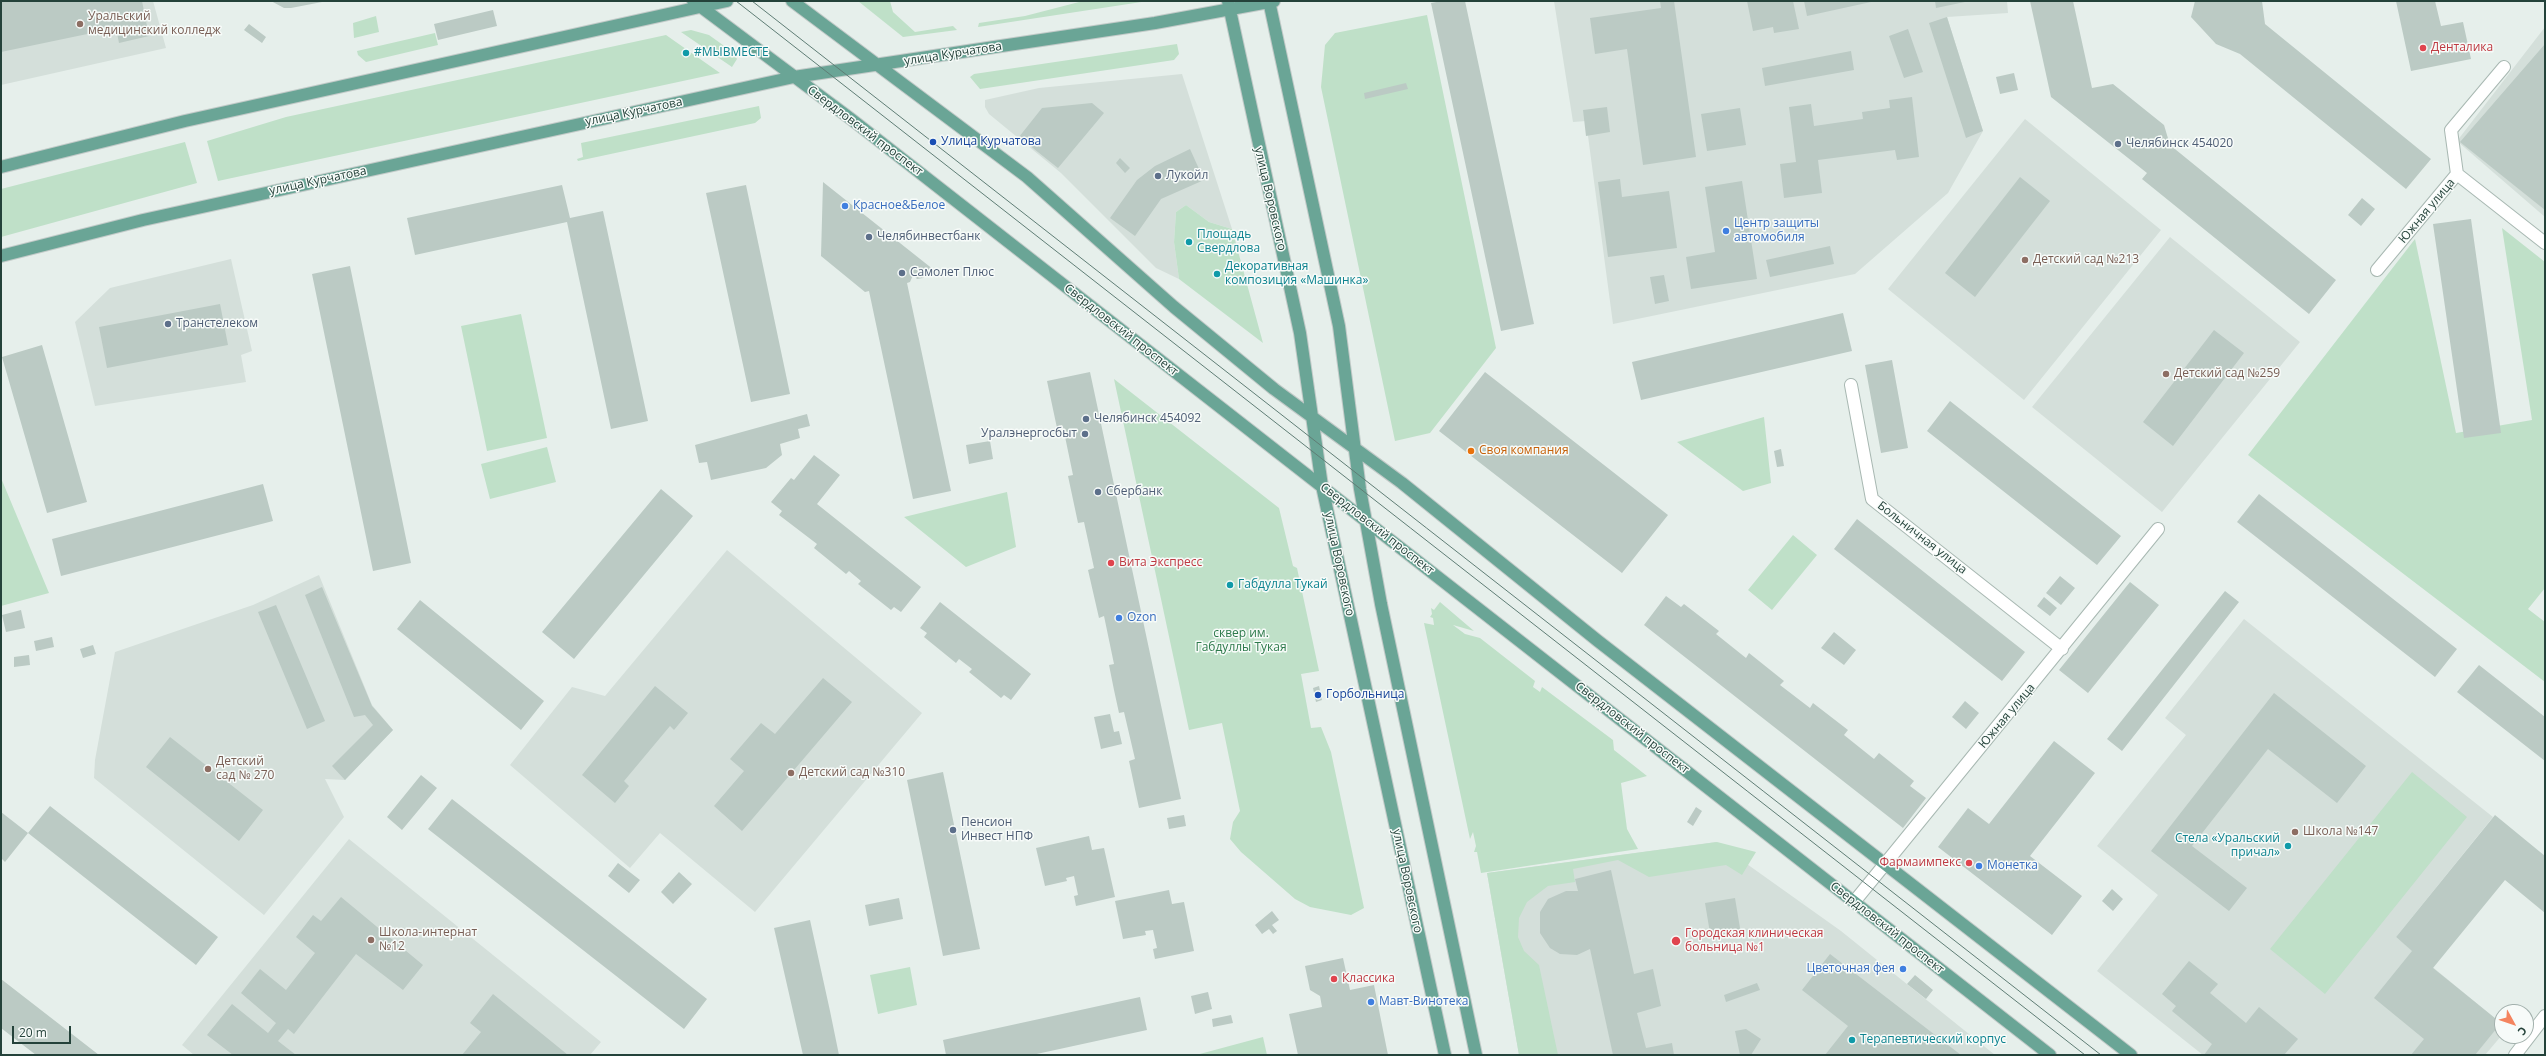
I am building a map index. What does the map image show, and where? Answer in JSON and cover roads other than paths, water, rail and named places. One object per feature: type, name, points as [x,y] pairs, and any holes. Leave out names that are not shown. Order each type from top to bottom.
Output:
[{"type":"main road","points":[[1,167],[185,120],[697,4],[727,1]]},
{"type":"main road","points":[[792,1],[877,66],[935,106],[1027,176],[1174,307],[1314,419],[1402,483],[1605,646],[2131,1055]]},
{"type":"main road","points":[[1271,2],[1339,326],[1365,519],[1381,604],[1476,1055]]},
{"type":"main road","name":"улица Курчатова","points":[[1,256],[143,220],[794,77],[877,66],[1229,6],[1271,2]]},
{"type":"main road","name":"Свердловский проспект","points":[[697,4],[851,119],[2050,1055]]},
{"type":"main road","name":"улица Воровского","points":[[1229,6],[1300,333],[1314,419],[1322,486],[1445,1055]]},
{"type":"street","name":"Южная улица","points":[[2376,270],[2457,174],[2451,130],[2504,67]]},
{"type":"street","points":[[2457,174],[2545,243]]},
{"type":"street","name":"Больничная улица","points":[[1851,385],[1872,499],[2062,649]]},
{"type":"street","name":"Южная улица","points":[[1854,902],[2062,649],[2158,529]]},
{"type":"street","points":[[2515,1055],[2545,1016]]},
{"type":"tram line","points":[[736,1],[2085,1055]]},
{"type":"tram line","points":[[752,1],[2101,1055]]},
{"type":"place","name":"Уральский медицинский колледж","points":[[80,24]]},
{"type":"place","name":"Денталика","points":[[2423,48]]},
{"type":"place","name":"#МЫВМЕСТЕ","points":[[686,53]]},
{"type":"place","name":"Улица Курчатова","points":[[933,142]]},
{"type":"place","name":"Челябинск 454020","points":[[2118,144]]},
{"type":"place","name":"Лукойл","points":[[1158,176]]},
{"type":"place","name":"Красное&Белое","points":[[845,206]]},
{"type":"place","name":"Центр защиты автомобиля","points":[[1726,231]]},
{"type":"place","name":"Челябинвестбанк","points":[[869,237]]},
{"type":"place","name":"Площадь Свердлова","points":[[1189,242]]},
{"type":"place","name":"Детский сад №213","points":[[2025,260]]},
{"type":"place","name":"Самолет Плюс","points":[[902,273]]},
{"type":"place","name":"Декоративная композиция «Машинка»","points":[[1217,274]]},
{"type":"place","name":"Транстелеком","points":[[168,324]]},
{"type":"place","name":"Детский сад №259","points":[[2166,374]]},
{"type":"place","name":"Челябинск 454092","points":[[1086,419]]},
{"type":"place","name":"Уралэнергосбыт","points":[[1085,434]]},
{"type":"place","name":"Своя компания","points":[[1471,451]]},
{"type":"place","name":"Сбербанк","points":[[1098,492]]},
{"type":"place","name":"Вита Экспресс","points":[[1111,563]]},
{"type":"place","name":"Габдулла Тукай","points":[[1230,585]]},
{"type":"place","name":"Ozon","points":[[1119,618]]},
{"type":"place","name":"Горбольница","points":[[1318,695]]},
{"type":"place","name":"Детский сад № 270","points":[[208,769]]},
{"type":"place","name":"Детский сад №310","points":[[791,773]]},
{"type":"place","name":"Пенсион Инвест НПФ","points":[[953,830]]},
{"type":"place","name":"Школа №147","points":[[2295,832]]},
{"type":"place","name":"Стела «Уральский причал»","points":[[2288,846]]},
{"type":"place","name":"Фармаимпекс","points":[[1969,863]]},
{"type":"place","name":"Монетка","points":[[1979,866]]},
{"type":"place","name":"Школа-интернат №12","points":[[371,940]]},
{"type":"place","name":"Городская клиническая больница №1","points":[[1676,941]]},
{"type":"place","name":"Цветочная фея","points":[[1903,969]]},
{"type":"place","name":"Классика","points":[[1334,979]]},
{"type":"place","name":"Мавт-Винотека","points":[[1371,1002]]},
{"type":"place","name":"Терапевтический корпус","points":[[1852,1040]]},
{"type":"park label","name":"сквер им. Габдуллы Тукая","points":[[1241,641]]}]
